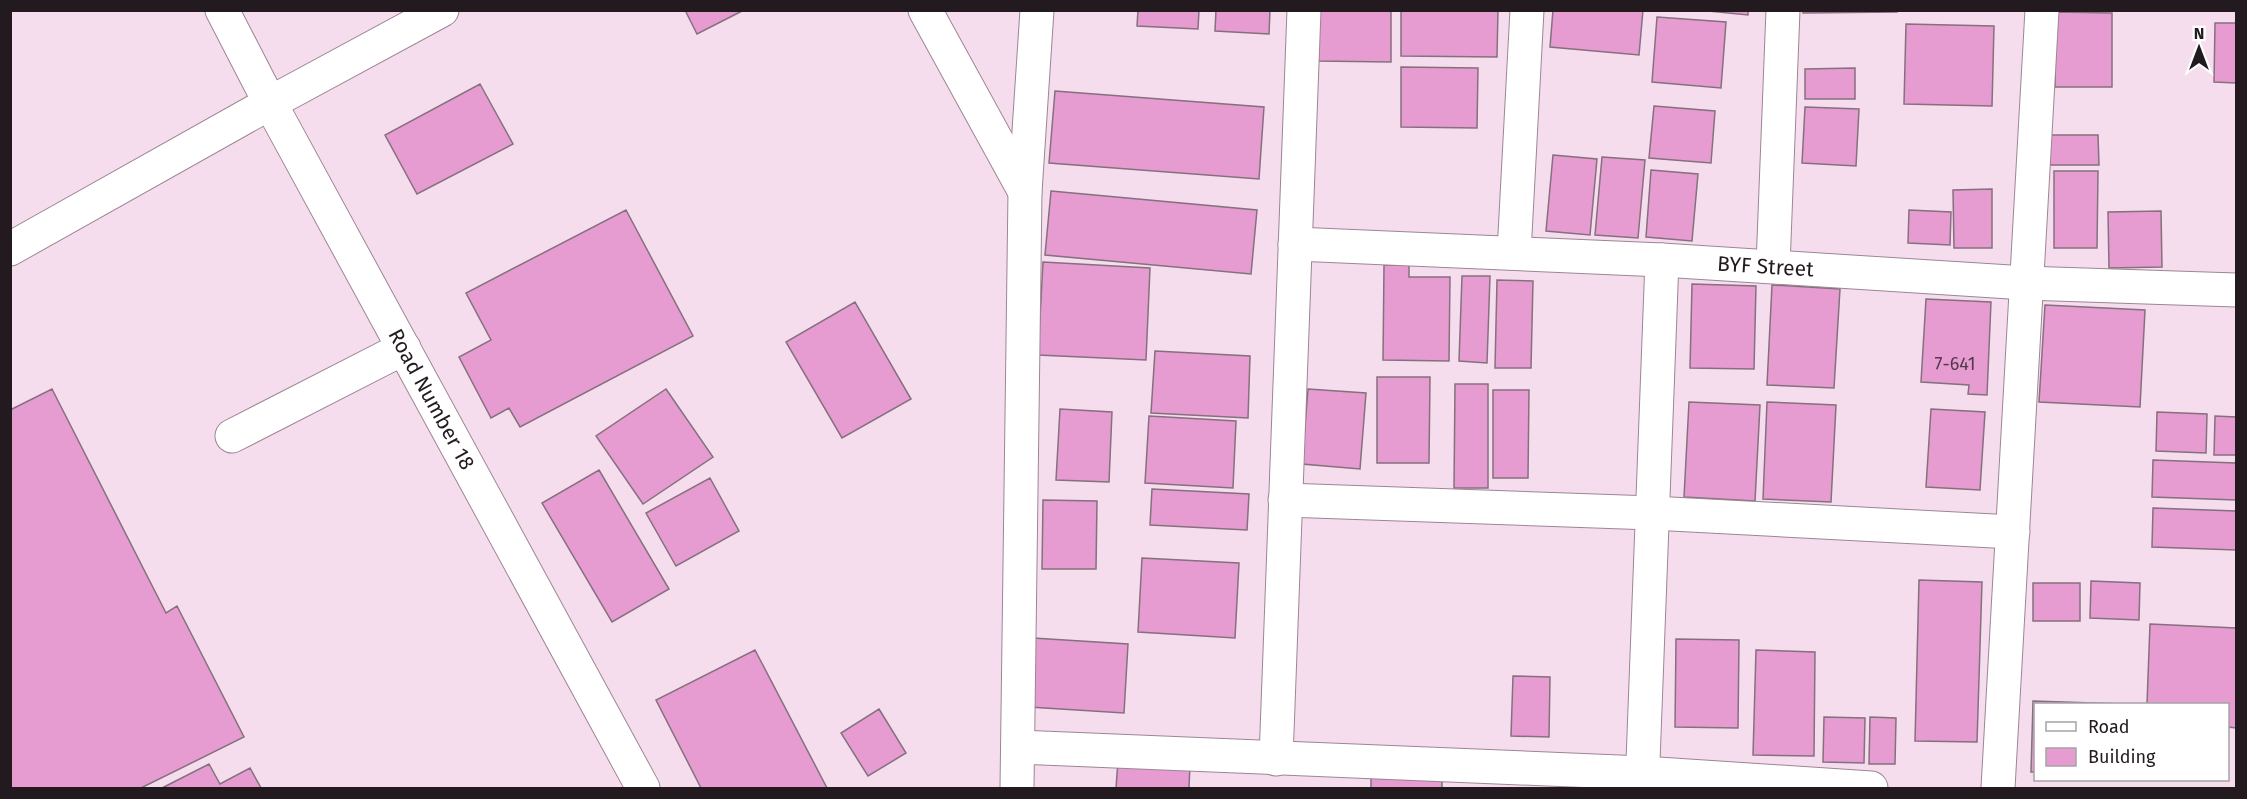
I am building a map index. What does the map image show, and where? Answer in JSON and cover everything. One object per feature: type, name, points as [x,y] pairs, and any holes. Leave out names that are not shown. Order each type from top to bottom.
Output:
[{"type":"street","name":"Road Number 18","points":[[222,10],[270,103],[643,789]]},
{"type":"street","points":[[10,249],[270,103],[442,10]]},
{"type":"street","points":[[925,10],[1025,192]]},
{"type":"street","points":[[1017,789],[1025,192],[1037,10]]},
{"type":"street","points":[[1276,759],[1304,10]]},
{"type":"street","points":[[1514,253],[1527,10]]},
{"type":"street","points":[[1773,266],[1783,10]]},
{"type":"street","points":[[1998,789],[2042,10]]},
{"type":"street","name":"BYF Street","points":[[1295,244],[1773,266],[2026,284],[2236,290]]},
{"type":"street","points":[[1643,781],[1662,260]]},
{"type":"street","points":[[232,436],[404,348]]},
{"type":"street","points":[[1285,500],[1652,513],[2013,531]]},
{"type":"street","points":[[1018,747],[1276,759],[1643,781],[1871,789]]},
{"type":"building","points":[[685,10],[744,10],[697,34]]},
{"type":"building","points":[[1138,10],[1199,10],[1198,29],[1137,26]]},
{"type":"building","points":[[1216,10],[1270,10],[1269,34],[1215,31]]},
{"type":"building","points":[[1317,10],[1391,10],[1391,62],[1317,61]]},
{"type":"building","points":[[1401,10],[1498,10],[1497,57],[1401,56]]},
{"type":"building","points":[[1553,10],[1643,10],[1639,55],[1550,47]]},
{"type":"building","points":[[1698,10],[1748,10],[1748,15]]},
{"type":"building","points":[[1803,10],[1897,10],[1897,12],[1803,13]]},
{"type":"building","points":[[2056,12],[2112,13],[2112,87],[2055,87]]},
{"type":"building","points":[[1657,17],[1726,22],[1721,88],[1652,82]]},
{"type":"building","points":[[2215,23],[2236,23],[2236,83],[2214,82]]},
{"type":"building","points":[[1906,24],[1994,26],[1992,106],[1904,104]]},
{"type":"building","points":[[1401,67],[1478,68],[1477,128],[1401,127]]},
{"type":"building","points":[[1855,68],[1855,99],[1805,99],[1805,69]]},
{"type":"building","points":[[480,84],[513,144],[417,194],[385,135]]},
{"type":"building","points":[[1055,91],[1264,107],[1259,179],[1049,163]]},
{"type":"building","points":[[1654,106],[1715,111],[1711,163],[1649,158]]},
{"type":"building","points":[[1805,107],[1859,109],[1856,166],[1802,163]]},
{"type":"building","points":[[2050,135],[2098,135],[2099,165],[2050,165]]},
{"type":"building","points":[[1553,155],[1597,159],[1590,235],[1546,231]]},
{"type":"building","points":[[1602,157],[1645,160],[1638,238],[1595,235]]},
{"type":"building","points":[[1651,170],[1698,174],[1692,241],[1646,237]]},
{"type":"building","points":[[2054,171],[2098,171],[2097,248],[2054,248]]},
{"type":"building","points":[[1992,189],[1992,248],[1954,248],[1953,190]]},
{"type":"building","points":[[1051,191],[1257,210],[1251,274],[1045,255]]},
{"type":"building","points":[[626,210],[693,336],[520,427],[509,408],[491,418],[459,357],[491,340],[466,293]]},
{"type":"building","points":[[1909,210],[1951,212],[1950,245],[1908,243]]},
{"type":"building","points":[[2161,211],[2162,267],[2109,268],[2108,212]]},
{"type":"building","points":[[1043,262],[1150,268],[1146,360],[1038,355]]},
{"type":"building","points":[[1384,265],[1409,265],[1409,277],[1450,277],[1449,361],[1383,360]]},
{"type":"building","points":[[1462,276],[1490,276],[1487,363],[1459,361]]},
{"type":"building","points":[[1497,280],[1533,281],[1531,368],[1495,368]]},
{"type":"building","points":[[1692,284],[1756,286],[1754,369],[1690,368]]},
{"type":"building","points":[[1772,285],[1840,289],[1834,388],[1767,385]]},
{"type":"building","points":[[1926,299],[1991,302],[1987,395],[1968,394],[1969,385],[1921,382]]},
{"type":"building","points":[[855,302],[911,399],[842,438],[786,342]]},
{"type":"building","points":[[2045,305],[2145,310],[2140,407],[2039,402]]},
{"type":"building","points":[[1155,351],[1250,356],[1248,418],[1151,413]]},
{"type":"building","points":[[1377,377],[1430,377],[1429,463],[1377,463]]},
{"type":"building","points":[[1455,384],[1488,384],[1488,488],[1454,488]]},
{"type":"building","points":[[52,389],[166,613],[177,606],[244,737],[141,788],[10,788],[10,410]]},
{"type":"building","points":[[666,389],[713,457],[643,504],[596,436]]},
{"type":"building","points":[[1308,389],[1366,393],[1360,469],[1302,464]]},
{"type":"building","points":[[1493,390],[1529,390],[1528,478],[1493,478]]},
{"type":"building","points":[[1689,402],[1760,405],[1755,501],[1684,497]]},
{"type":"building","points":[[1767,402],[1836,405],[1831,502],[1763,499]]},
{"type":"building","points":[[1060,409],[1112,412],[1109,482],[1056,480]]},
{"type":"building","points":[[1931,409],[1985,412],[1980,490],[1926,487]]},
{"type":"building","points":[[2157,412],[2207,414],[2206,453],[2156,451]]},
{"type":"building","points":[[1149,416],[1236,421],[1233,488],[1145,483]]},
{"type":"building","points":[[2215,416],[2236,417],[2236,455],[2214,455]]},
{"type":"building","points":[[2153,460],[2236,463],[2236,500],[2152,497]]},
{"type":"building","points":[[599,470],[669,589],[612,622],[542,503]]},
{"type":"building","points":[[710,478],[739,531],[676,566],[646,513]]},
{"type":"building","points":[[1152,489],[1249,494],[1247,530],[1150,525]]},
{"type":"building","points":[[1043,500],[1097,501],[1096,569],[1042,569]]},
{"type":"building","points":[[2153,508],[2236,511],[2236,550],[2152,547]]},
{"type":"building","points":[[1142,558],[1239,563],[1235,638],[1138,632]]},
{"type":"building","points":[[1919,580],[1982,582],[1977,742],[1915,741]]},
{"type":"building","points":[[2091,581],[2140,583],[2139,620],[2090,618]]},
{"type":"building","points":[[2033,583],[2080,583],[2080,621],[2033,621]]},
{"type":"building","points":[[2150,624],[2236,628],[2236,728],[2229,727],[2229,703],[2147,703]]},
{"type":"building","points":[[1033,638],[1128,644],[1124,713],[1029,707]]},
{"type":"building","points":[[1676,639],[1739,640],[1738,728],[1675,727]]},
{"type":"building","points":[[755,650],[827,788],[701,788],[656,700]]},
{"type":"building","points":[[1756,650],[1815,652],[1814,756],[1753,755]]},
{"type":"building","points":[[1513,676],[1550,677],[1549,737],[1511,736]]},
{"type":"building","points":[[2033,701],[2094,703],[2034,703],[2034,772],[2031,772]]},
{"type":"building","points":[[879,709],[906,753],[868,776],[841,733]]},
{"type":"building","points":[[1824,717],[1865,718],[1864,763],[1823,762]]},
{"type":"building","points":[[1870,717],[1896,718],[1895,764],[1869,764]]},
{"type":"building","points":[[1118,761],[1190,764],[1189,788],[1116,788]]},
{"type":"building","points":[[209,764],[220,784],[250,768],[261,788],[162,788]]},
{"type":"building","points":[[1371,778],[1442,781],[1442,788],[1371,788]]}]
